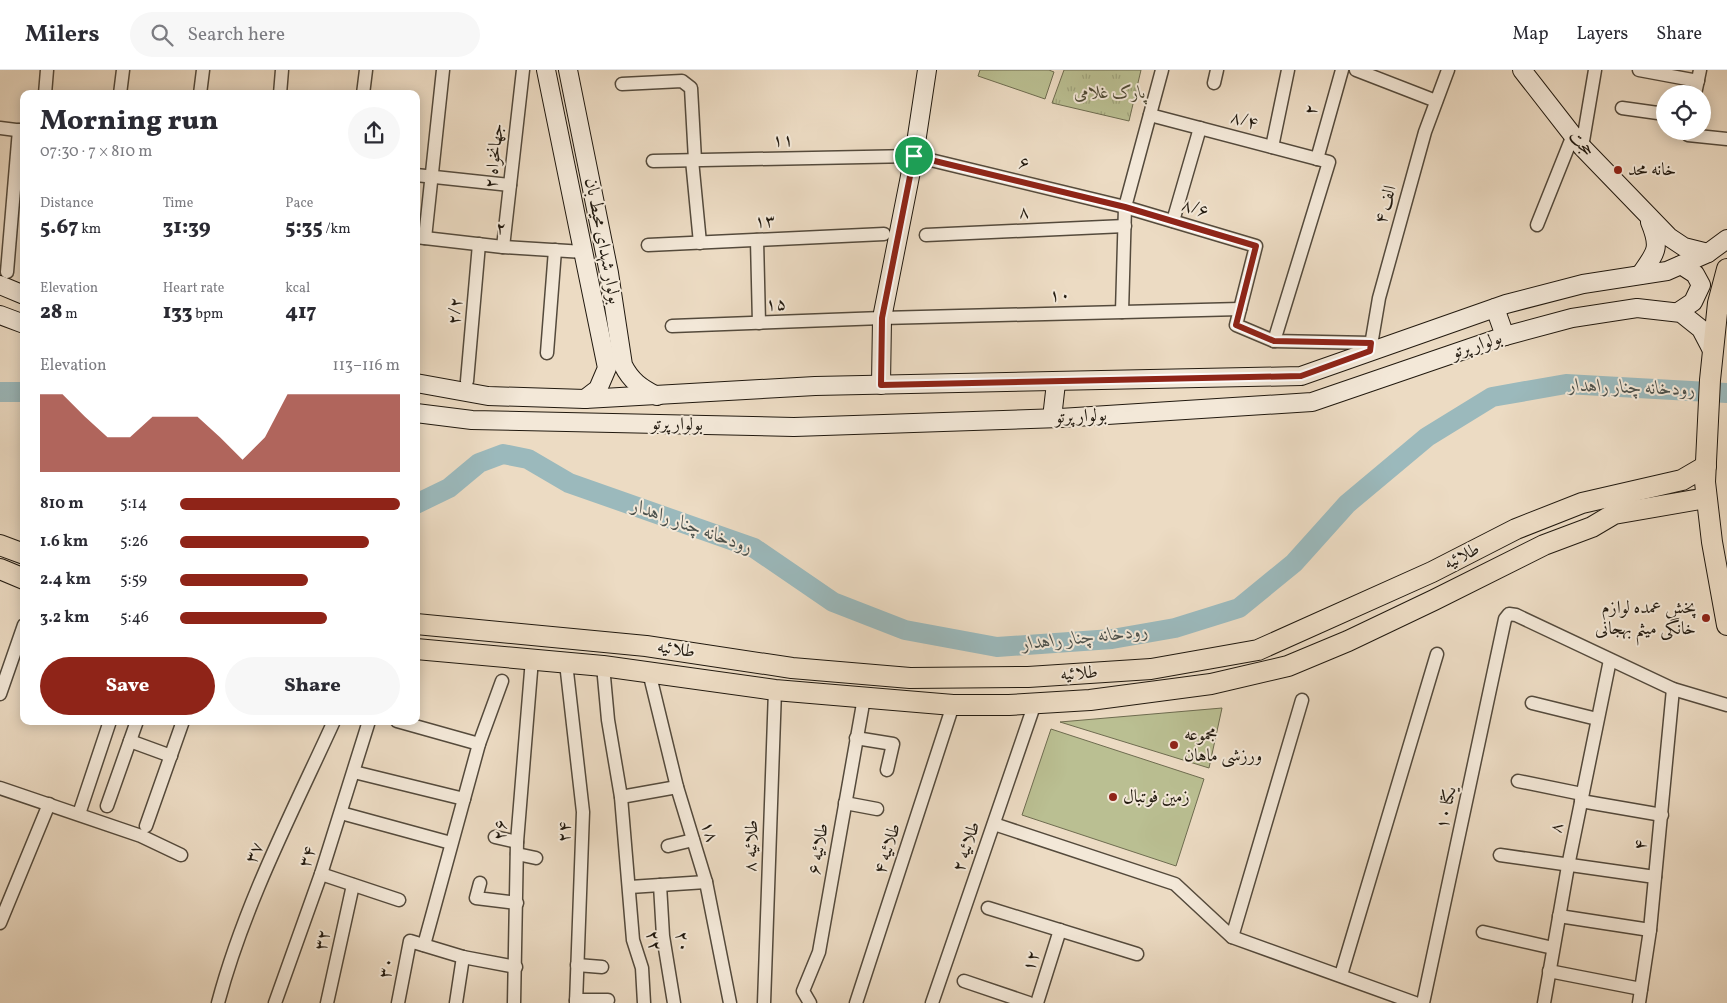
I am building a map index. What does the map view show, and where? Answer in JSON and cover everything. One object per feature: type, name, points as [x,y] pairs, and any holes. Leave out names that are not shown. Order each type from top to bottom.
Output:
[{"type":"main road","name":"بولوار شهدای محیط بان","points":[[546,70],[584,252],[607,368],[606,372]]},
{"type":"main road","name":"بولوار شهدای محیط بان","points":[[568,70],[609,273],[625,369]]},
{"type":"main road","points":[[881,385],[882,318],[914,156],[928,70]]},
{"type":"main road","name":"حجت","points":[[1522,70],[1577,141],[1669,237],[1684,247],[1708,253]]},
{"type":"main road","points":[[1640,275],[1654,255],[1657,241],[1647,213]]},
{"type":"main road","name":"بولوار پرتو","points":[[420,385],[488,396],[585,400],[815,386],[1301,376],[1371,347],[1495,308],[1583,284],[1667,271],[1708,253],[1727,239]]},
{"type":"main road","points":[[1681,265],[1695,274],[1701,285],[1693,302],[1678,312],[1701,329],[1713,352]]},
{"type":"main road","points":[[1727,269],[1718,303],[1710,380],[1706,466],[1706,498],[1727,624]]},
{"type":"main road","points":[[4,279],[20,292]]},
{"type":"main road","points":[[1495,308],[1505,336]]},
{"type":"main road","name":"بولوار پرتو","points":[[420,414],[472,420],[794,427],[1052,418],[1312,402],[1505,336],[1572,318],[1637,308],[1678,312]]},
{"type":"main road","points":[[0,315],[20,322]]},
{"type":"main road","points":[[585,400],[598,390],[606,372],[613,377],[620,376],[625,369]]},
{"type":"main road","points":[[625,369],[628,376],[640,387],[657,396]]},
{"type":"main road","points":[[1052,418],[1056,382]]},
{"type":"main road","name":"طلائیه","points":[[420,624],[646,646],[792,668],[910,678],[1028,677],[1151,669],[1258,650],[1432,572],[1516,529],[1582,503],[1682,480],[1706,466]]},
{"type":"main road","name":"طلائیه","points":[[420,649],[598,666],[775,690],[953,706],[1090,700],[1211,684],[1288,666],[1417,609],[1544,545],[1592,527],[1614,514],[1706,498]]},
{"type":"main road","points":[[0,545],[20,552]]},
{"type":"main road","points":[[0,569],[20,577]]},
{"type":"main road","points":[[595,642],[598,666]]},
{"type":"street","points":[[45,90],[47,70]]},
{"type":"street","points":[[120,90],[123,70]]},
{"type":"street","points":[[200,90],[203,70]]},
{"type":"street","points":[[280,90],[282,70]]},
{"type":"street","points":[[364,90],[366,70]]},
{"type":"street","points":[[420,237],[432,177],[442,70]]},
{"type":"street","name":"جهانخواه ۲","points":[[503,247],[523,70]]},
{"type":"street","points":[[1122,312],[1125,207],[1162,70]]},
{"type":"street","points":[[1272,147],[1288,70]]},
{"type":"street","name":"۲","points":[[1274,341],[1323,160],[1342,70]]},
{"type":"street","points":[[1356,70],[1436,101]]},
{"type":"street","name":"۴ الف","points":[[1371,347],[1379,298],[1425,132],[1448,70]]},
{"type":"street","points":[[1537,225],[1577,141],[1595,70]]},
{"type":"street","points":[[1639,70],[1697,82]]},
{"type":"street","points":[[622,84],[682,81],[691,88],[700,243]]},
{"type":"street","points":[[1622,108],[1656,113]]},
{"type":"street","name":"۸/۴","points":[[1150,114],[1323,160]]},
{"type":"street","points":[[0,128],[20,131]]},
{"type":"street","points":[[1173,221],[1200,128]]},
{"type":"street","points":[[1711,137],[1727,139]]},
{"type":"street","points":[[4,279],[20,140]]},
{"type":"street","name":"۱۱","points":[[653,161],[914,156]]},
{"type":"street","name":"۶","points":[[914,156],[1125,207]]},
{"type":"street","points":[[420,176],[510,185]]},
{"type":"street","name":"۸/۶","points":[[1125,207],[1256,246],[1240,309]]},
{"type":"street","name":"۸","points":[[926,235],[1125,226]]},
{"type":"street","name":"۱۳","points":[[648,245],[884,234]]},
{"type":"street","name":"۲","points":[[420,237],[503,247],[584,252]]},
{"type":"street","points":[[757,240],[759,323]]},
{"type":"street","name":"۲/۲","points":[[467,381],[480,244]]},
{"type":"street","points":[[547,353],[555,250]]},
{"type":"street","points":[[1240,309],[1236,325],[1274,341],[1371,347]]},
{"type":"street","name":"۱۰","points":[[882,318],[1240,309]]},
{"type":"street","name":"۱۵","points":[[672,326],[882,318]]},
{"type":"street","name":"۱۰ یکتا","points":[[1423,1003],[1504,619],[1509,614],[1516,615],[1610,660]]},
{"type":"street","points":[[0,694],[20,637]]},
{"type":"street","points":[[1341,975],[1437,654]]},
{"type":"street","name":"۲۶","points":[[514,1003],[517,848],[532,660]]},
{"type":"street","points":[[1610,660],[1673,689],[1727,705]]},
{"type":"street","name":"۸","points":[[1544,1003],[1581,798],[1610,660]]},
{"type":"street","name":"۲۴","points":[[566,663],[583,812],[576,1002]]},
{"type":"street","name":"۲۲","points":[[598,666],[621,797],[633,940],[642,968],[644,1003]]},
{"type":"street","name":"۱۸","points":[[649,672],[677,787],[706,882],[730,1003]]},
{"type":"street","points":[[502,681],[478,744],[424,945],[463,957],[516,967]]},
{"type":"street","name":"۴","points":[[1638,1003],[1650,930],[1673,689]]},
{"type":"street","name":"طلائیه ۸","points":[[764,1003],[775,690]]},
{"type":"street","name":"طلائیه ۶","points":[[810,1003],[803,991],[819,952],[864,698]]},
{"type":"street","points":[[1232,937],[1302,700]]},
{"type":"street","name":"طلائیه ۲","points":[[932,1003],[1035,703]]},
{"type":"street","points":[[1532,703],[1598,719]]},
{"type":"street","name":"طلائیه ۴","points":[[856,1003],[953,706]]},
{"type":"street","points":[[79,814],[109,725]]},
{"type":"street","points":[[107,806],[136,725]]},
{"type":"street","points":[[146,826],[182,725]]},
{"type":"street","name":"۳۷","points":[[218,1003],[228,964],[245,921],[332,725]]},
{"type":"street","name":"۳۴","points":[[275,1003],[321,874],[368,725]]},
{"type":"street","points":[[411,725],[478,744]]},
{"type":"street","points":[[856,738],[893,744],[887,770]]},
{"type":"street","points":[[130,741],[171,756]]},
{"type":"street","points":[[354,772],[464,799]]},
{"type":"street","points":[[1518,781],[1581,798],[1662,815]]},
{"type":"street","points":[[621,797],[677,787]]},
{"type":"street","points":[[0,788],[141,836],[181,855]]},
{"type":"street","points":[[845,803],[877,810]]},
{"type":"street","points":[[0,923],[49,804]]},
{"type":"street","points":[[341,813],[451,843]]},
{"type":"street","points":[[994,824],[1175,884],[1232,937],[1415,1003]]},
{"type":"street","points":[[495,837],[536,858]]},
{"type":"street","points":[[668,846],[693,840]]},
{"type":"street","points":[[1500,855],[1655,877]]},
{"type":"street","points":[[321,874],[399,900]]},
{"type":"street","points":[[630,887],[706,882]]},
{"type":"street","points":[[480,883],[476,898],[516,903]]},
{"type":"street","name":"۳۲","points":[[327,1003],[353,885]]},
{"type":"street","name":"۲۰","points":[[660,885],[663,936],[674,1003]]},
{"type":"street","points":[[988,908],[1137,954]]},
{"type":"street","points":[[1559,916],[1650,930]]},
{"type":"street","name":"۱۲","points":[[1036,1003],[1060,930]]},
{"type":"street","points":[[1482,932],[1553,948]]},
{"type":"street","name":"۳۰","points":[[398,1003],[410,941],[424,945]]},
{"type":"street","points":[[456,1003],[463,957]]},
{"type":"street","points":[[578,965],[602,967]]},
{"type":"street","points":[[1549,972],[1641,989]]},
{"type":"street","points":[[964,981],[1029,1003]]},
{"type":"street","points":[[576,1002],[608,1000]]},
{"type":"green space","points":[[980,70],[1049,70],[1054,72],[1045,99],[978,76]]},
{"type":"green space","name":"پارک غلامی","points":[[1064,70],[1141,70],[1129,121],[1052,103]]},
{"type":"green space","name":"مجموعه ورزشی ماهان","points":[[1222,708],[1209,768],[1060,722]]},
{"type":"green space","name":"زمین فوتبال","points":[[1051,729],[1204,779],[1176,866],[1022,815]]},
{"type":"waterway","name":"رودخانه چنار راهدار","points":[[420,502],[449,488],[479,463],[503,454],[528,459],[569,483],[754,548],[833,602],[905,630],[997,647],[1112,639],[1175,628],[1239,608],[1294,563],[1347,504],[1427,437],[1492,397],[1566,384],[1727,393]]},
{"type":"waterway","name":"رودخانه چنار راهدار","points":[[0,392],[20,392]]},
{"type":"place","name":"خانه محد","points":[[1618,170]]},
{"type":"place","name":"پخش عمده لوازم خانگی میثم بهجانی","points":[[1706,618]]},
{"type":"place","name":"مجموعه ورزشی ماهان","points":[[1174,745]]},
{"type":"place","name":"زمین فوتبال","points":[[1113,797]]},
{"type":"route","points":[[914,156],[1125,207],[1256,246],[1236,325],[1274,341],[1371,343],[1370,351],[1301,376],[881,385],[882,318],[914,156]]}]
